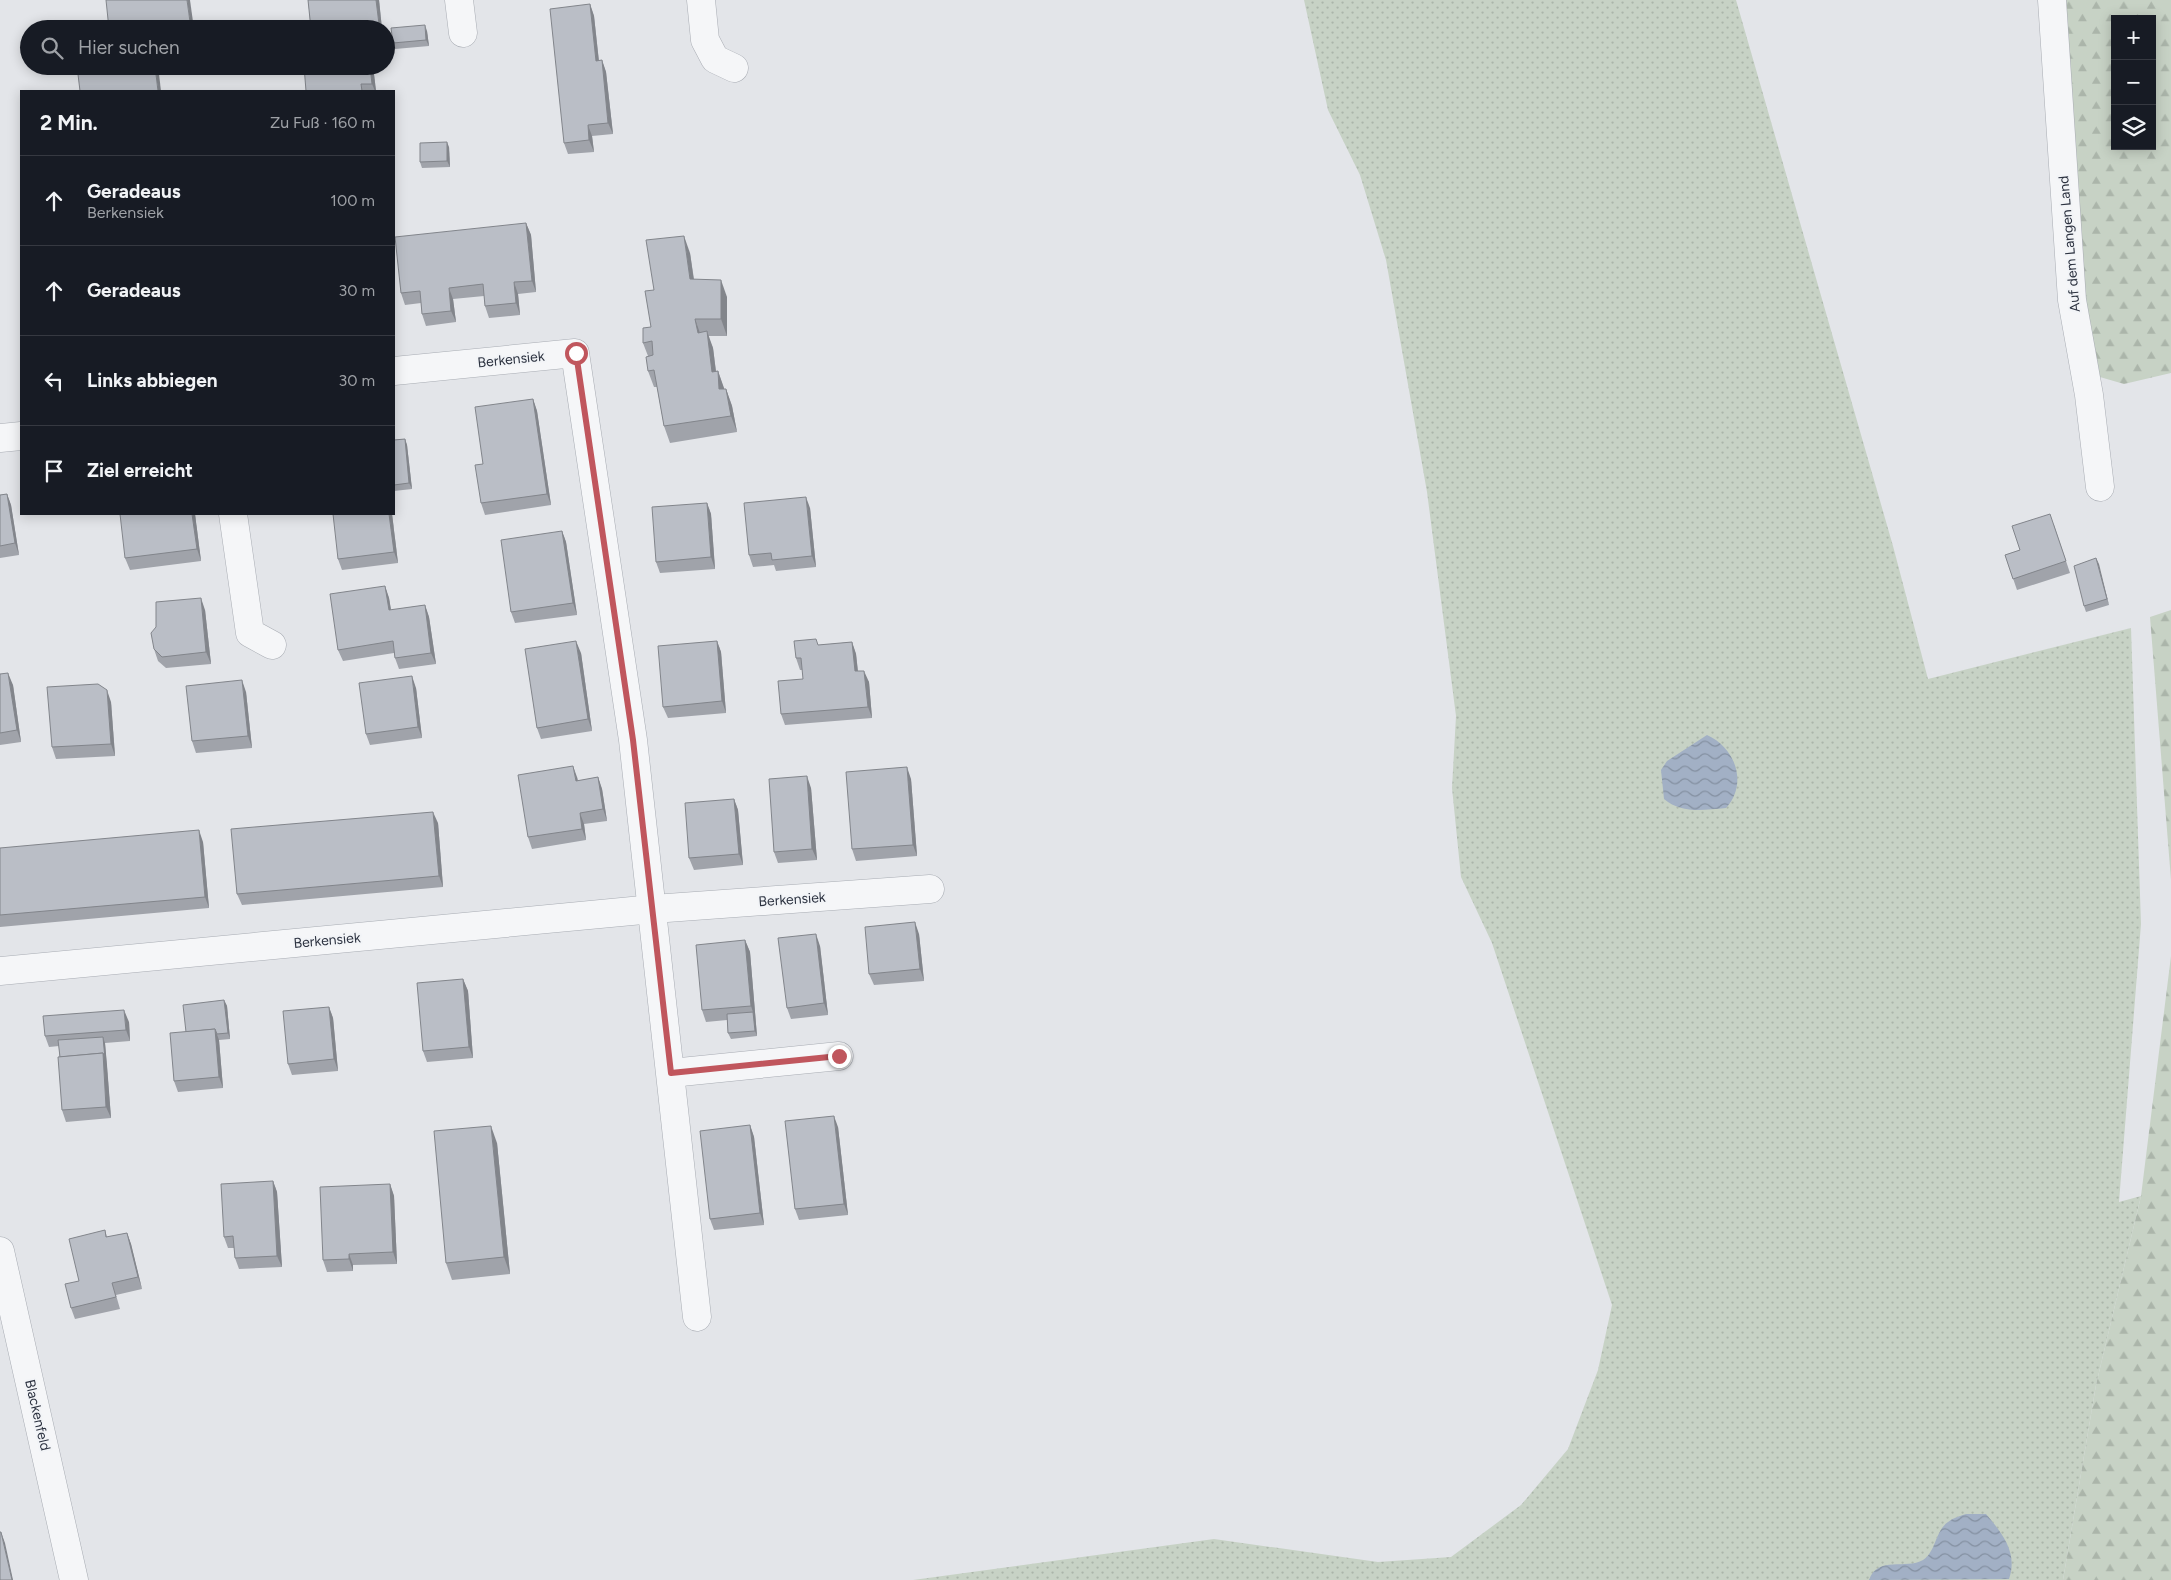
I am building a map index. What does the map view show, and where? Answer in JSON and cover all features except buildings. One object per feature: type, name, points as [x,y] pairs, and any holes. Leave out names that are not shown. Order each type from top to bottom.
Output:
[{"type":"street","points":[[460,0],[463,33]]},
{"type":"street","points":[[701,0],[705,40],[714,59],[734,68]]},
{"type":"street","name":"Auf dem Langen Land","points":[[2052,0],[2072,300],[2089,395],[2100,487]]},
{"type":"street","name":"Berkensiek","points":[[395,371],[576,353],[633,740],[653,910]]},
{"type":"street","points":[[0,438],[20,436]]},
{"type":"street","points":[[233,515],[250,633],[272,645]]},
{"type":"street","name":"Berkensiek","points":[[0,971],[653,910],[930,889]]},
{"type":"street","points":[[653,910],[697,1317]]},
{"type":"street","points":[[671,1073],[839,1056]]},
{"type":"street","name":"Blackenfeld","points":[[0,1251],[74,1580]]},
{"type":"green space","points":[[1304,0],[1736,0],[1893,546],[1928,679],[2131,628],[2141,924],[2119,1202],[2141,1196],[2096,1385],[2063,1580],[913,1580],[1214,1539],[1378,1562],[1451,1557],[1521,1505],[1568,1449],[1598,1370],[1612,1305],[1492,943],[1461,877],[1452,788],[1456,716],[1427,492],[1386,260],[1360,175],[1328,110]]},
{"type":"green space","points":[[2061,0],[2171,0],[2171,373],[2124,384],[2093,375],[2081,311]]},
{"type":"green space","points":[[2171,610],[2171,880],[2150,617]]},
{"type":"green space","points":[[2171,956],[2171,1580],[2063,1580],[2096,1385],[2141,1196]]},
{"type":"water","points":[[1707,735],[1717,741],[1732,757],[1736,767],[1737,778],[1733,799],[1726,808],[1709,810],[1685,809],[1671,804],[1664,799],[1661,770],[1667,761]]},
{"type":"water","points":[[1966,1514],[1986,1514],[2003,1536],[2012,1561],[2009,1579],[1869,1580],[1873,1572],[1886,1565],[1909,1564],[1923,1560],[1931,1552],[1944,1526],[1952,1519]]},
{"type":"route","points":[[576,353],[633,740],[671,1073],[839,1056]]}]
